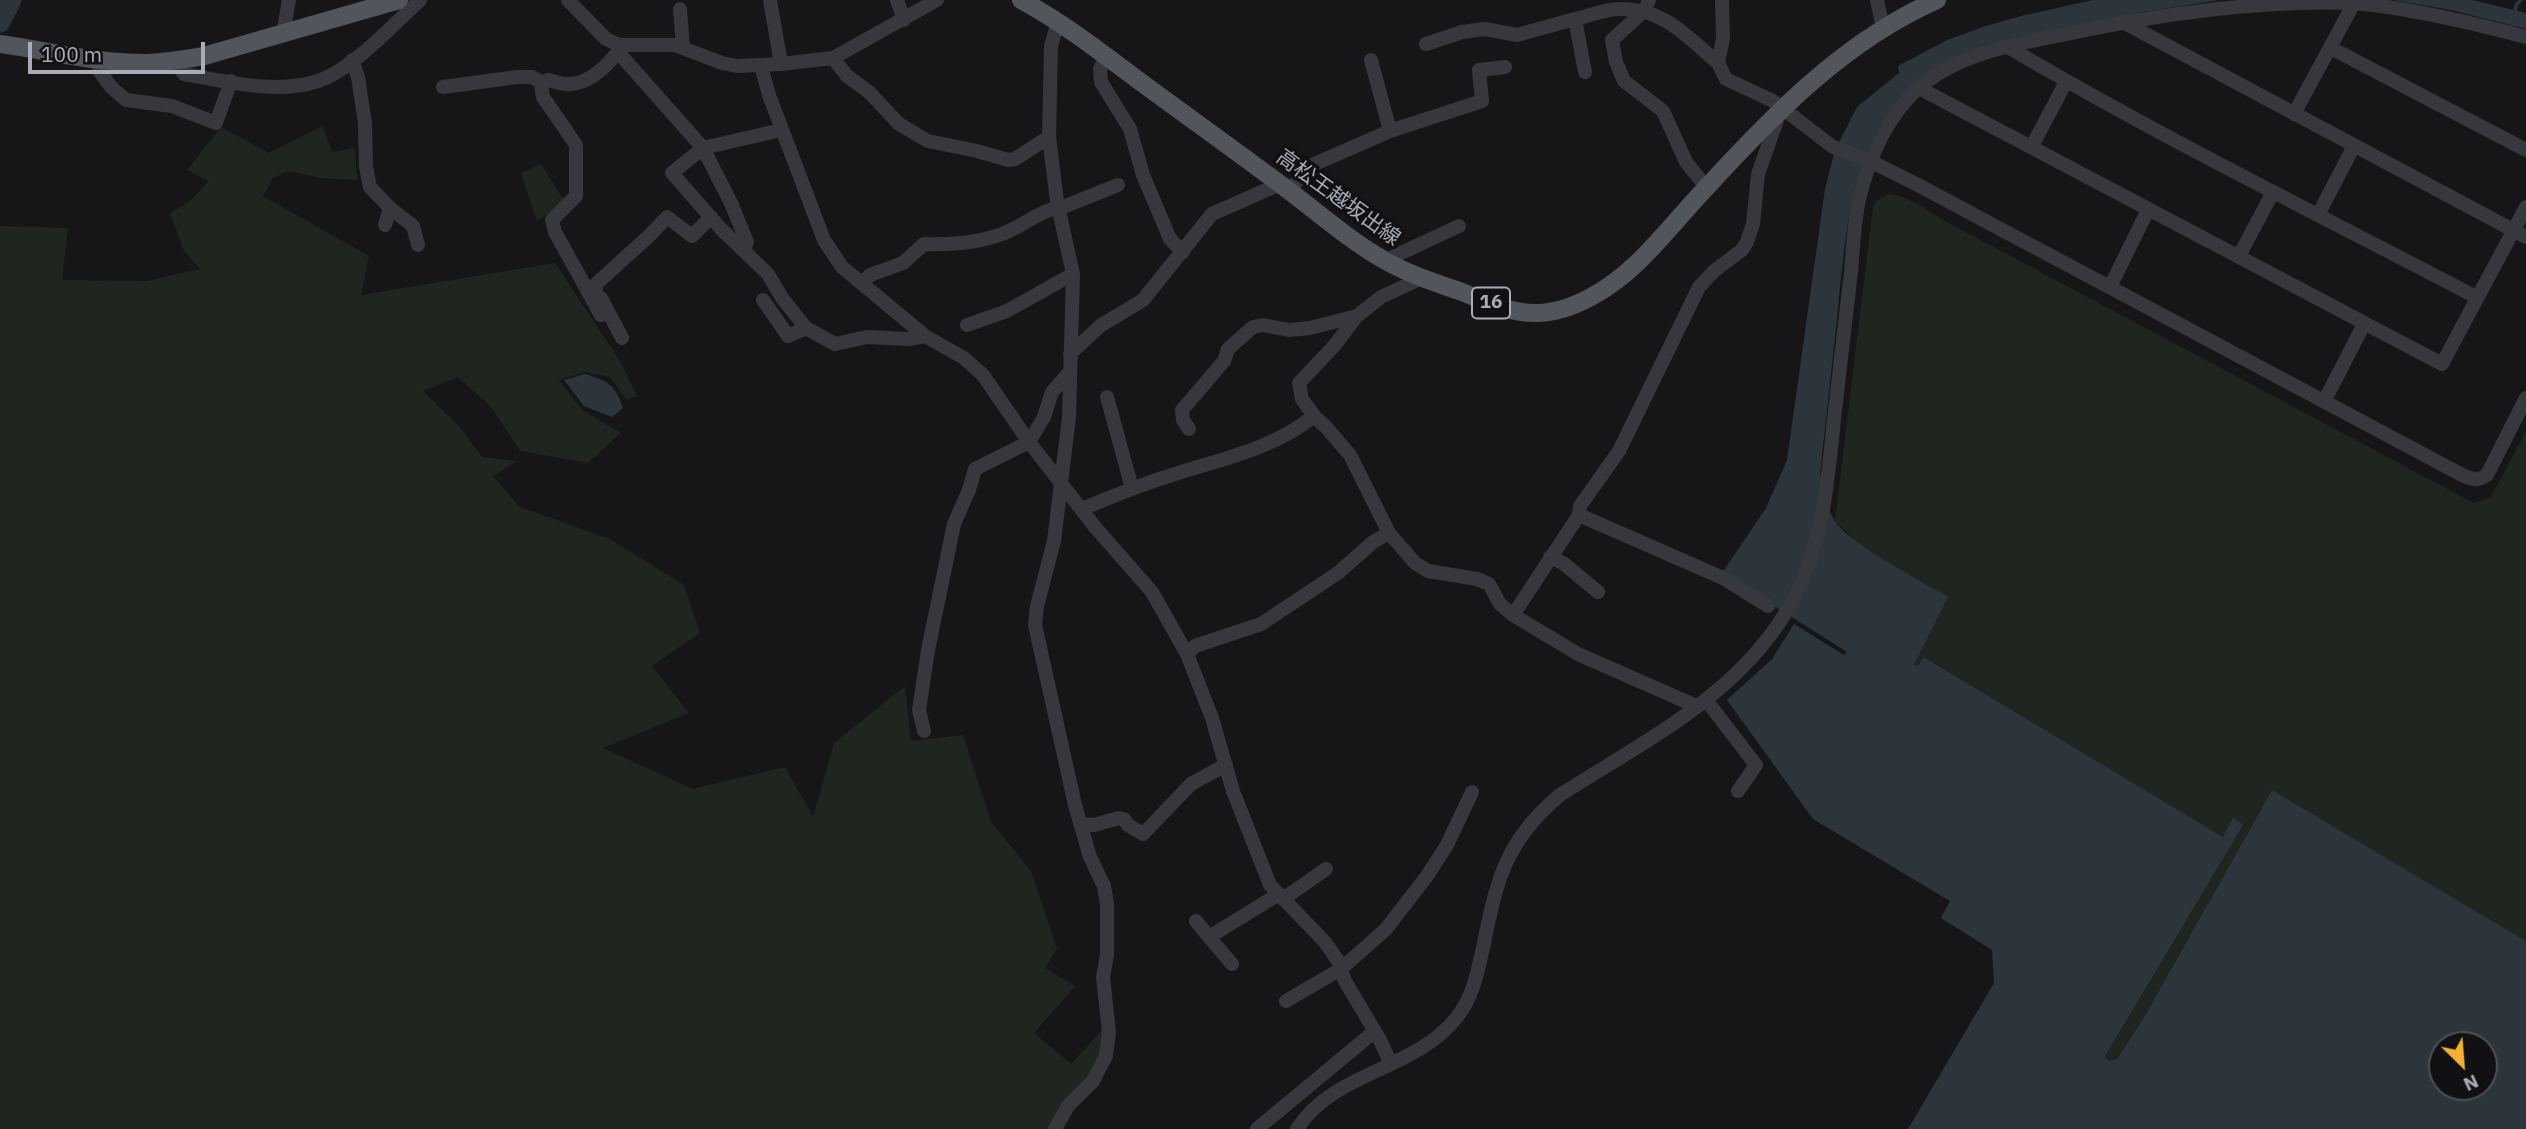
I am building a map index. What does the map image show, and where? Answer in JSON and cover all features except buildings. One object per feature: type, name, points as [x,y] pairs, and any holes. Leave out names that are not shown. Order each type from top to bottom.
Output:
[{"type":"main road","points":[[0,44],[97,58],[149,63],[174,61],[204,56],[399,0]]},
{"type":"main road","name":"高松王越坂出線","points":[[1032,3],[1285,188],[1351,240],[1384,261],[1513,310],[1538,313],[1584,301],[1608,286],[1636,264],[1782,108],[1841,58],[1883,28],[1937,0]]},
{"type":"street","points":[[283,34],[289,0]]},
{"type":"street","points":[[174,61],[184,74],[274,87],[301,85],[321,80],[352,60],[419,0]]},
{"type":"street","points":[[568,0],[606,38],[621,49],[703,148],[747,242],[744,249]]},
{"type":"street","points":[[770,0],[781,64]]},
{"type":"street","points":[[897,0],[904,20]]},
{"type":"street","points":[[622,338],[555,232],[552,220],[576,197],[576,145],[543,97],[541,84],[548,80],[570,84],[593,76],[621,49],[662,44],[737,66],[833,58],[937,0]]},
{"type":"street","points":[[1718,63],[1722,46],[1722,0]]},
{"type":"street","points":[[1877,0],[1883,28]]},
{"type":"street","points":[[1297,1129],[1316,1105],[1337,1090],[1425,1046],[1441,1034],[1464,1007],[1478,973],[1491,907],[1501,874],[1506,860],[1525,829],[1540,811],[1560,795],[1670,724],[1731,680],[1764,646],[1794,598],[1813,553],[1829,469],[1858,202],[1867,161],[1897,112],[1919,88],[1968,57],[2123,22],[2248,5],[2293,2],[2354,3],[2428,15],[2526,37]]},
{"type":"street","points":[[2294,114],[2354,3]]},
{"type":"street","points":[[1647,5],[1612,40],[1618,71],[1624,81],[1663,111],[1686,162],[1706,187]]},
{"type":"street","points":[[1426,44],[1485,29],[1517,35],[1616,9],[1647,5],[1718,63],[1726,79],[1773,101],[1834,147],[1867,161],[2110,287],[2473,480],[2487,475],[2526,398]]},
{"type":"street","points":[[680,9],[683,48]]},
{"type":"street","points":[[1575,19],[1585,72]]},
{"type":"street","points":[[1055,1129],[1068,1107],[1093,1081],[1106,1056],[1109,1032],[1103,977],[1107,955],[1107,904],[1104,886],[1090,858],[1080,824],[1035,625],[1037,606],[1054,541],[1069,417],[1073,274],[1058,208],[1049,137],[1051,46],[1058,22]]},
{"type":"street","points":[[2123,22],[2520,234]]},
{"type":"street","points":[[2008,47],[2066,82],[2476,297]]},
{"type":"street","points":[[2331,48],[2526,150]]},
{"type":"street","points":[[1106,56],[1100,69],[1101,82],[1130,129],[1143,175],[1170,239],[1183,252]]},
{"type":"street","points":[[97,58],[100,72],[126,100],[172,106],[216,123],[231,81]]},
{"type":"street","points":[[833,58],[847,76],[869,93],[899,124],[928,141],[1008,160],[1015,159],[1049,137]]},
{"type":"street","points":[[352,60],[358,77],[363,111],[366,167],[370,187],[390,208],[413,226],[418,245]]},
{"type":"street","points":[[1371,60],[1390,131]]},
{"type":"street","points":[[761,66],[781,130],[824,240],[842,267],[925,336],[964,358],[983,375],[1029,442],[1095,527],[1152,592],[1187,654],[1212,718],[1233,791],[1270,885],[1325,942],[1391,1064]]},
{"type":"street","points":[[1070,354],[1100,326],[1143,300],[1212,214],[1285,188],[1310,166],[1390,131],[1482,101],[1479,71],[1505,66]]},
{"type":"street","points":[[443,87],[532,76],[543,83]]},
{"type":"street","points":[[2032,146],[2066,82]]},
{"type":"street","points":[[1919,88],[2442,363],[2476,297],[2520,234],[2526,207]]},
{"type":"street","points":[[1513,615],[1579,514],[1580,506],[1619,451],[1699,287],[1714,271],[1742,250],[1747,242],[1753,224],[1758,174],[1782,108]]},
{"type":"street","points":[[781,130],[703,148],[671,173],[768,274],[782,298],[806,328],[835,344],[867,337],[909,339],[925,336]]},
{"type":"street","points":[[2318,215],[2354,146]]},
{"type":"street","points":[[862,283],[870,275],[903,263],[924,244],[969,243],[1007,232],[1044,211],[1118,185]]},
{"type":"street","points":[[2239,256],[2273,192]]},
{"type":"street","points":[[385,225],[390,208]]},
{"type":"street","points":[[2110,287],[2148,210]]},
{"type":"street","points":[[592,291],[596,284],[667,217],[692,236],[711,217]]},
{"type":"street","points":[[1384,261],[1459,226]]},
{"type":"street","points":[[967,325],[1007,312],[1073,274]]},
{"type":"street","points":[[1424,277],[1381,297],[1357,316],[1334,346],[1299,383],[1302,399],[1350,455],[1389,533],[1415,563],[1428,571],[1477,579],[1489,584],[1500,604],[1513,615],[1578,654],[1705,700],[1756,765],[1738,791]]},
{"type":"street","points":[[592,291],[601,315]]},
{"type":"street","points":[[762,300],[788,336],[806,328]]},
{"type":"street","points":[[1189,429],[1183,420],[1182,410],[1224,360],[1228,349],[1253,327],[1263,325],[1289,330],[1310,328],[1357,316]]},
{"type":"street","points":[[2322,400],[2327,396],[2364,324]]},
{"type":"street","points":[[924,731],[919,710],[928,650],[954,524],[970,489],[971,476],[975,470],[1029,442],[1044,417],[1052,392],[1070,372]]},
{"type":"street","points":[[1107,397],[1132,488]]},
{"type":"street","points":[[1082,509],[1132,488],[1239,454],[1301,426],[1314,416]]},
{"type":"street","points":[[1579,514],[1723,578],[1768,606]]},
{"type":"street","points":[[1187,654],[1195,646],[1261,624],[1338,573],[1373,542],[1389,533]]},
{"type":"street","points":[[1550,557],[1563,563],[1598,592]]},
{"type":"street","points":[[1080,824],[1094,825],[1119,818],[1143,834],[1191,784],[1226,765]]},
{"type":"street","points":[[1286,1001],[1341,969],[1386,929],[1447,845],[1472,792]]},
{"type":"street","points":[[1209,937],[1326,869]]},
{"type":"street","points":[[1196,921],[1232,964]]},
{"type":"street","points":[[1257,1129],[1375,1031]]},
{"type":"shaded area","points":[[2093,0],[2220,0],[2144,12],[1960,55],[1924,76],[1897,101],[1877,130],[1863,162],[1847,233],[1820,474],[1829,510],[1835,521],[1855,541],[1948,597],[1914,665],[1918,666],[1924,657],[2223,837],[2233,817],[2243,825],[2105,1056],[2109,1061],[2117,1059],[2143,1019],[2272,790],[2526,941],[2526,1129],[1908,1129],[1994,983],[1992,950],[1941,918],[1950,901],[1813,819],[1727,700],[1772,659],[1794,624],[1844,655],[1847,652],[1722,573],[1766,508],[1787,460],[1825,189],[1835,150],[1857,107],[1899,73],[1898,66],[1947,40],[1986,26]]},
{"type":"shaded area","points":[[2392,0],[2472,0],[2526,13],[2526,29],[2451,10]]},
{"type":"shaded area","points":[[323,126],[332,152],[355,148],[357,180],[321,178],[288,171],[273,178],[263,196],[369,256],[361,295],[555,263],[620,361],[637,396],[626,399],[610,377],[585,372],[559,380],[582,410],[621,433],[588,463],[520,451],[491,407],[458,377],[423,391],[459,426],[482,457],[517,461],[493,476],[520,507],[610,539],[684,585],[700,633],[652,666],[689,713],[603,748],[693,789],[785,767],[813,817],[834,743],[905,686],[911,741],[963,735],[991,822],[1031,871],[1057,949],[1045,968],[1075,986],[1034,1033],[1071,1064],[1103,1029],[1102,1054],[1096,1067],[1060,1109],[1048,1129],[0,1129],[0,226],[68,228],[62,280],[147,281],[200,269],[183,249],[170,213],[189,202],[209,181],[187,170],[221,127],[269,153]]},
{"type":"shaded area","points":[[541,164],[565,202],[537,221],[521,173]]},
{"type":"shaded area","points":[[1889,194],[1917,204],[2474,503],[2491,497],[2526,431],[2526,941],[2272,790],[2143,1019],[2117,1059],[2109,1061],[2105,1056],[2223,837],[1925,657],[1918,667],[1914,665],[1856,541],[1835,521],[1873,207],[1876,201]]},
{"type":"shaded area","points":[[585,374],[610,385],[623,408],[612,417],[584,406],[564,380]]},
{"type":"waterway","points":[[0,22],[11,0]]},
{"type":"waterway","points":[[2515,13],[2516,5],[2521,0]]}]
